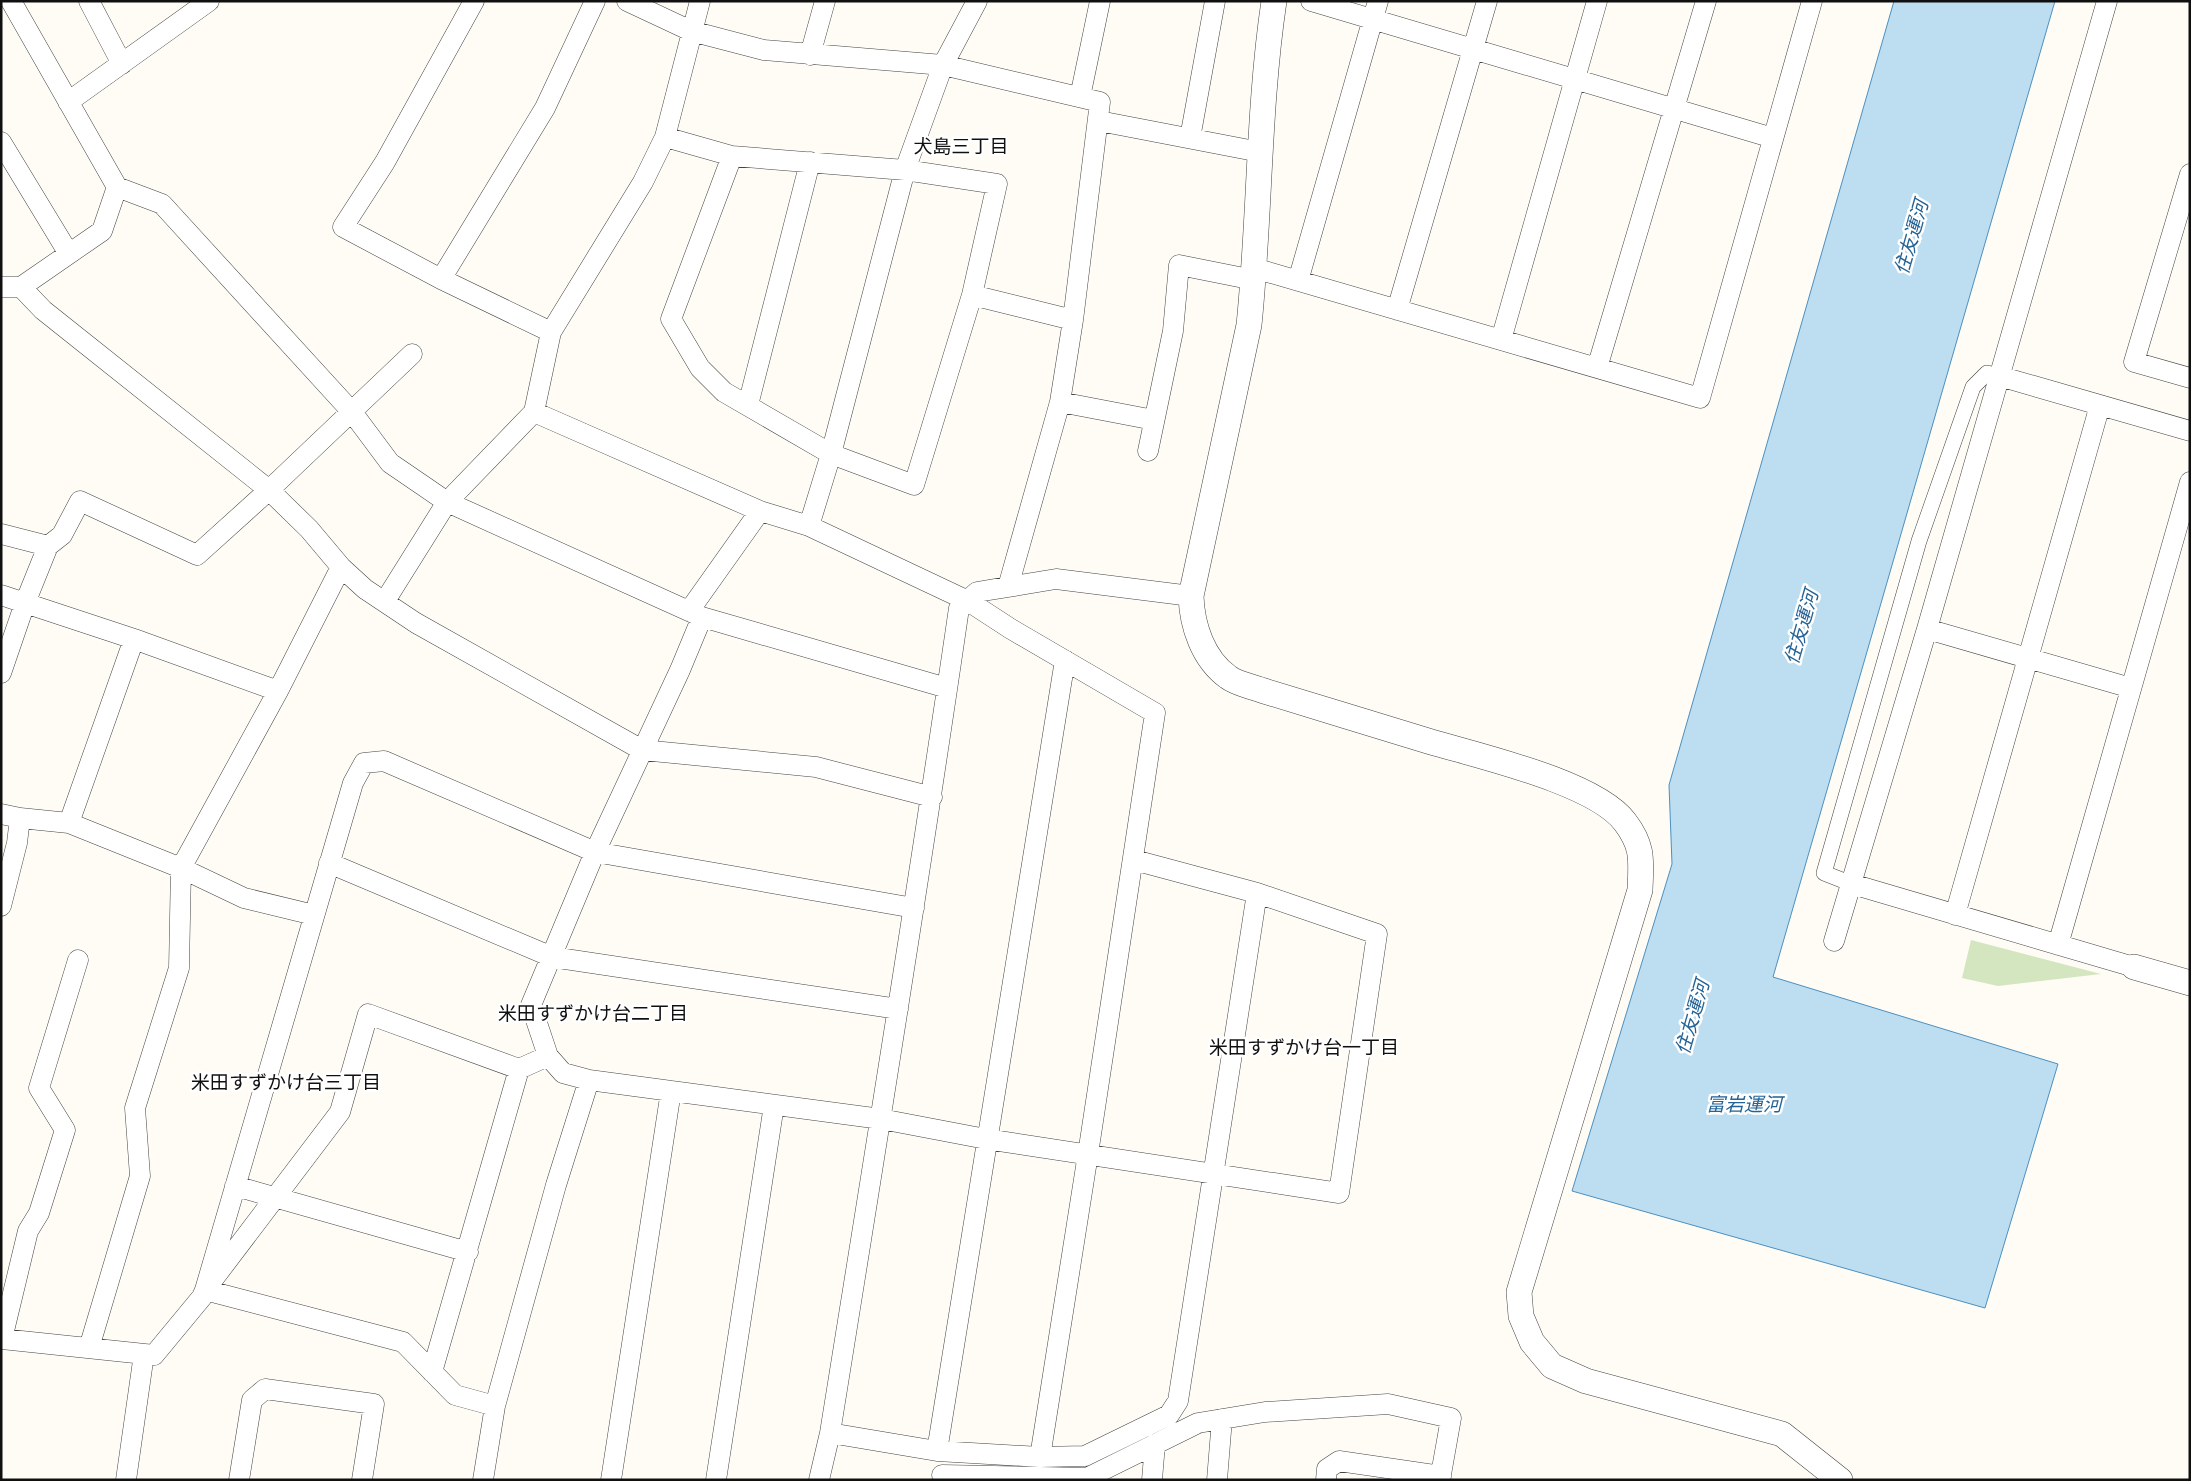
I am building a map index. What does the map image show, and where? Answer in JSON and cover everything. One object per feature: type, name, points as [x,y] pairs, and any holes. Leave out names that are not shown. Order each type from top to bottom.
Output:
[{"type":"street","points":[[11,1],[116,187],[162,204],[352,412],[390,463],[447,502],[696,614],[947,688]]},
{"type":"street","points":[[88,1],[122,64]]},
{"type":"street","points":[[68,102],[209,1]]},
{"type":"street","points":[[474,1],[385,162],[343,226],[441,279],[551,332]]},
{"type":"street","points":[[441,279],[544,108],[595,1]]},
{"type":"street","points":[[627,1],[692,31],[764,50],[943,65],[1100,102],[1073,320],[1060,402],[1008,587]]},
{"type":"street","points":[[385,601],[447,502],[534,412],[551,332],[643,182],[665,137],[700,1]]},
{"type":"street","points":[[810,55],[825,1]]},
{"type":"street","points":[[809,526],[831,454],[905,170],[943,65],[977,1]]},
{"type":"street","points":[[1080,98],[1100,1]]},
{"type":"street","points":[[1190,138],[1215,1]]},
{"type":"street","points":[[1274,1],[1260,152],[1254,274],[1249,325],[1191,596],[1192,616],[1206,654],[1229,678],[1261,690],[1521,768],[1579,789],[1604,802],[1625,822],[1641,850],[1640,890],[1519,1292],[1522,1316],[1532,1342],[1552,1366],[1586,1381],[1782,1434],[1840,1480]]},
{"type":"street","points":[[1311,1],[1376,10],[1473,50],[1773,138]]},
{"type":"street","points":[[1396,310],[1487,1]]},
{"type":"street","points":[[1501,340],[1597,1]]},
{"type":"street","points":[[1597,368],[1706,1]]},
{"type":"street","points":[[1148,451],[1173,331],[1179,265],[1298,281],[1700,398],[1812,1]]},
{"type":"street","points":[[1834,941],[1927,629],[2107,1]]},
{"type":"street","points":[[1298,281],[1376,10]]},
{"type":"street","points":[[1098,121],[1260,152]]},
{"type":"street","points":[[665,137],[732,156],[905,170],[997,184],[972,295],[914,485],[831,454],[724,392],[700,368],[671,319],[732,156]]},
{"type":"street","points":[[1,142],[69,254]]},
{"type":"street","points":[[748,405],[810,162]]},
{"type":"street","points":[[2190,174],[2134,362],[2190,378]]},
{"type":"street","points":[[116,187],[102,232],[69,254],[11,287],[43,310],[269,490],[309,529],[341,567],[365,589],[425,628],[642,750],[816,767],[932,797]]},
{"type":"street","points":[[972,295],[1073,320]]},
{"type":"street","points":[[1,673],[24,603],[48,546],[62,535],[80,501],[197,555],[269,490],[412,354]]},
{"type":"street","points":[[2190,431],[1987,373],[1973,387],[1918,541],[1824,873],[1852,884],[2190,983]]},
{"type":"street","points":[[1060,402],[1154,420]]},
{"type":"street","points":[[1956,915],[2100,405]]},
{"type":"street","points":[[534,412],[760,511],[809,526],[968,601],[1010,629],[1155,713],[1134,860],[1040,1457]]},
{"type":"street","points":[[2058,945],[2190,482]]},
{"type":"street","points":[[760,511],[696,614],[680,670],[596,852],[531,1005],[548,1056],[563,1073],[589,1080],[880,1119],[986,1139],[1339,1193],[1377,934],[1257,893],[1134,860]]},
{"type":"street","points":[[1,534],[48,546]]},
{"type":"street","points":[[89,1348],[140,1176],[135,1108],[180,968],[181,868],[278,691],[341,567]]},
{"type":"street","points":[[819,1480],[830,1433],[898,1010],[932,797],[959,608],[977,592],[1056,579],[1191,596]]},
{"type":"street","points":[[1,595],[134,639],[278,691]]},
{"type":"street","points":[[1927,629],[2131,688]]},
{"type":"street","points":[[68,823],[134,639]]},
{"type":"street","points":[[1065,660],[986,1139],[941,1451],[942,1478],[1088,1478],[1198,1423],[1265,1412],[1388,1404],[1451,1418],[1441,1478],[1339,1461],[1327,1469],[1326,1480]]},
{"type":"street","points":[[78,960],[39,1088],[65,1130],[39,1213],[28,1231],[2,1339],[154,1355],[202,1297],[205,1290],[353,783],[364,762],[384,761],[596,852],[914,908]]},
{"type":"street","points":[[1,906],[17,843],[11,816],[68,823],[181,868],[244,898],[314,915]]},
{"type":"street","points":[[329,863],[552,957],[898,1010]]},
{"type":"street","points":[[830,1433],[941,1451],[1040,1457],[1085,1456],[1168,1415],[1178,1401],[1215,1173],[1257,893]]},
{"type":"street","points":[[205,1290],[276,1199],[340,1112],[368,1014],[519,1069],[548,1056]]},
{"type":"street","points":[[432,1372],[519,1069]]},
{"type":"street","points":[[483,1480],[495,1406],[556,1184],[589,1080]]},
{"type":"street","points":[[611,1480],[671,1091]]},
{"type":"street","points":[[716,1480],[774,1105]]},
{"type":"street","points":[[235,1186],[468,1252]]},
{"type":"street","points":[[205,1290],[403,1342],[454,1395],[495,1406]]},
{"type":"street","points":[[126,1480],[144,1354]]},
{"type":"street","points":[[239,1480],[252,1400],[265,1389],[374,1404],[362,1480]]},
{"type":"street","points":[[1216,1480],[1222,1419]]},
{"type":"street","points":[[1152,1480],[1155,1444]]},
{"type":"green space","points":[[1971,940],[2101,974],[1998,986],[1962,978]]},
{"type":"water","name":"富岩運河","points":[[1894,1],[2055,1],[1773,977],[2058,1064],[1985,1308],[1572,1191],[1672,864],[1669,785]]},
{"type":"district","name":"犬島三丁目","points":[[961,146]]},
{"type":"district","name":"米田すずかけ台二丁目","points":[[593,1013]]},
{"type":"district","name":"米田すずかけ台一丁目","points":[[1304,1047]]},
{"type":"district","name":"米田すずかけ台三丁目","points":[[286,1082]]},
{"type":"water label","name":"住友運河","points":[[1911,237]]},
{"type":"water label","name":"住友運河","points":[[1801,627]]},
{"type":"water label","name":"住友運河","points":[[1692,1017]]}]
